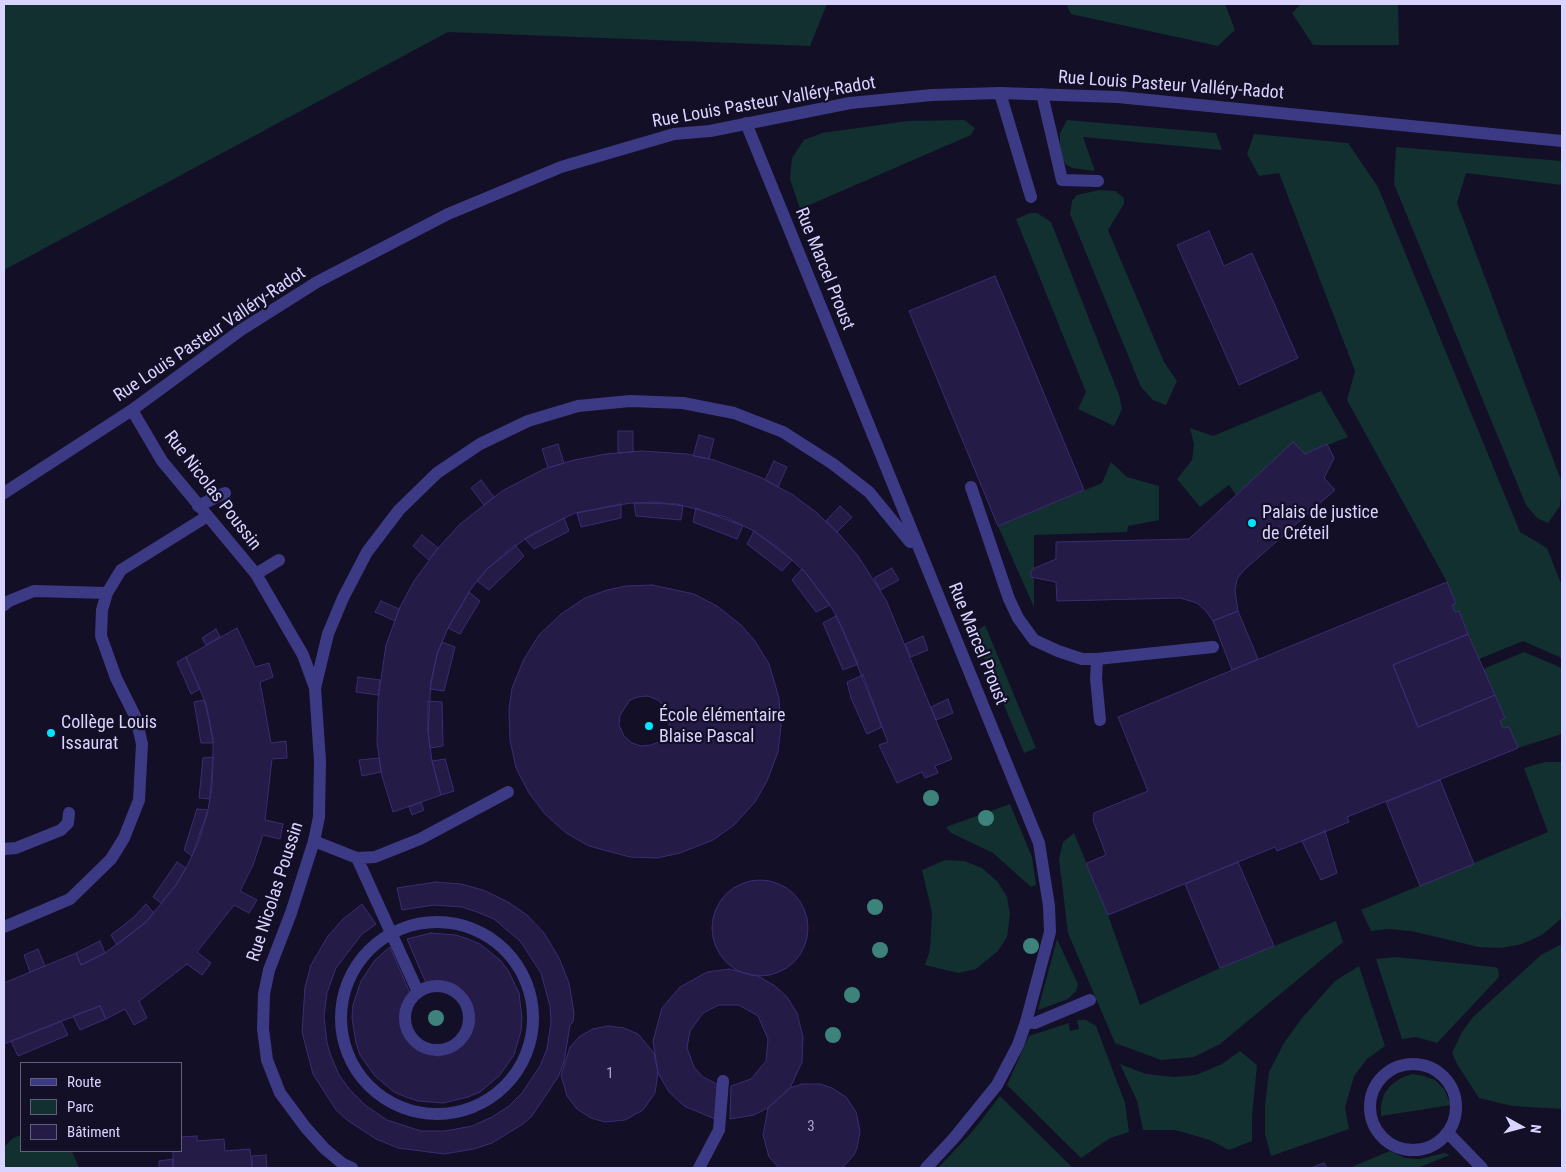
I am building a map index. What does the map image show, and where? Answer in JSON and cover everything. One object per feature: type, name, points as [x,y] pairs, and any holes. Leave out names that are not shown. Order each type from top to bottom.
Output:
[{"type":"street","name":"Rue Louis Pasteur Valléry-Radot","points":[[4,493],[132,410],[241,330],[317,282],[448,214],[561,167],[674,134],[710,131],[850,103],[932,95],[1000,93],[1207,105],[1562,140]]},
{"type":"street","points":[[1000,93],[1031,197]]},
{"type":"street","points":[[1042,94],[1062,180],[1098,181]]},
{"type":"street","name":"Rue Marcel Proust","points":[[746,123],[1039,843],[1049,906],[1050,932],[1018,1046],[997,1085],[926,1168]]},
{"type":"street","points":[[315,688],[328,634],[343,598],[367,552],[399,510],[437,473],[480,444],[528,421],[578,406],[630,400],[683,403],[734,413],[783,432],[833,464],[869,492],[904,531],[929,572]]},
{"type":"street","name":"Rue Nicolas Poussin","points":[[132,410],[162,461],[206,517],[256,574],[304,655],[315,688],[321,791],[314,841],[269,970],[264,994],[263,1028],[267,1060],[280,1093],[306,1128],[325,1149],[343,1164],[352,1168]]},
{"type":"street","points":[[971,487],[1009,599],[1018,618],[1034,640],[1058,652],[1082,660],[1213,647]]},
{"type":"street","points":[[198,506],[225,493]]},
{"type":"street","points":[[4,927],[70,899],[111,859],[124,838],[135,813],[141,773],[141,735],[136,718],[116,678],[101,636],[101,616],[107,593],[121,570],[132,561],[206,517]]},
{"type":"street","points":[[256,574],[279,560]]},
{"type":"street","points":[[4,605],[9,600],[34,591],[107,593]]},
{"type":"street","points":[[1097,659],[1096,678],[1100,720]]},
{"type":"street","points":[[314,841],[357,858],[375,857],[396,851],[508,792]]},
{"type":"street","points":[[4,850],[16,848],[61,830],[68,823],[70,813]]},
{"type":"street","points":[[357,858],[393,932],[418,992]]},
{"type":"street","points":[[430,922],[451,922],[472,928],[491,938],[502,947],[520,969],[529,989],[533,1010],[532,1032],[527,1053],[516,1072],[503,1088],[486,1102],[466,1110],[444,1114],[423,1114],[402,1108],[383,1098],[366,1084],[354,1067],[345,1047],[341,1026],[342,1004],[347,983],[357,964],[371,947],[393,932],[408,926],[430,922]]},
{"type":"street","points":[[442,986],[454,991],[463,999],[468,1011],[469,1023],[464,1035],[456,1044],[444,1050],[432,1050],[420,1045],[411,1037],[406,1025],[405,1012],[410,1001],[418,992],[430,987],[442,986]]},
{"type":"street","points":[[1026,1022],[1035,1024],[1090,1000]]},
{"type":"street","points":[[1401,1064],[1432,1068],[1442,1075],[1455,1096],[1454,1122],[1448,1133],[1437,1143],[1424,1149],[1410,1151],[1395,1147],[1383,1139],[1374,1128],[1369,1103],[1379,1080],[1388,1071],[1401,1064]]},
{"type":"street","points":[[699,1168],[719,1130],[723,1081]]},
{"type":"street","points":[[1448,1133],[1482,1168]]},
{"type":"green space","points":[[4,4],[827,4],[810,46],[448,32],[4,270]]},
{"type":"green space","points":[[1066,4],[1225,4],[1235,30],[1218,46],[1071,14]]},
{"type":"green space","points":[[1301,4],[1398,4],[1399,45],[1313,45],[1292,13]]},
{"type":"green space","points":[[964,120],[975,128],[971,135],[800,209],[790,179],[792,158],[804,140],[822,133],[908,121]]},
{"type":"green space","points":[[1067,120],[1216,133],[1222,150],[1083,137],[1095,171],[1072,168],[1065,164],[1060,152],[1060,133]]},
{"type":"green space","points":[[1254,134],[1348,143],[1378,187],[1520,532],[1547,548],[1562,586],[1562,658],[1523,641],[1479,659],[1459,611],[1455,612],[1452,605],[1456,603],[1447,582],[1347,400],[1355,371],[1279,173],[1259,176],[1247,154]]},
{"type":"green space","points":[[1396,147],[1562,161],[1562,185],[1466,173],[1457,203],[1562,483],[1560,506],[1548,523],[1537,518],[1526,505],[1394,184]]},
{"type":"green space","points":[[1099,190],[1115,191],[1124,198],[1124,204],[1108,230],[1164,362],[1177,381],[1166,405],[1153,400],[1141,387],[1070,214],[1072,201],[1077,195]]},
{"type":"green space","points":[[1030,213],[1037,213],[1051,222],[1119,395],[1122,409],[1114,426],[1078,409],[1086,392],[1016,219]]},
{"type":"green space","points":[[1321,391],[1348,437],[1305,454],[1293,443],[1236,495],[1229,485],[1200,507],[1177,479],[1192,460],[1194,444],[1190,428],[1213,436]]},
{"type":"green space","points":[[1111,462],[1127,477],[1159,486],[1159,520],[1128,526],[1127,532],[1034,535],[1034,607],[998,526],[1102,483]]},
{"type":"green space","points":[[985,625],[1036,748],[1024,753],[976,638],[978,630]]},
{"type":"green space","points":[[1524,652],[1562,668],[1562,734],[1518,748],[1509,727],[1503,728],[1500,721],[1505,718],[1483,669]]},
{"type":"green space","points":[[1545,762],[1562,762],[1562,918],[1542,935],[1522,944],[1501,948],[1479,947],[1411,931],[1387,929],[1371,931],[1361,910],[1548,832],[1524,768]]},
{"type":"green space","points":[[1010,804],[1032,857],[1036,885],[1031,887],[993,853],[951,833],[946,827]]},
{"type":"green space","points":[[1074,833],[1108,915],[1140,1005],[1220,968],[1336,921],[1343,942],[1220,1044],[1194,1057],[1161,1060],[1115,1043],[1068,933],[1059,859],[1063,842]]},
{"type":"green space","points":[[945,860],[964,861],[982,868],[998,882],[1007,897],[1010,914],[1007,937],[998,951],[976,969],[958,973],[925,965],[930,950],[932,913],[922,870]]},
{"type":"green space","points":[[1057,939],[1078,984],[1076,991],[1068,999],[1038,1010]]},
{"type":"green space","points":[[1562,944],[1562,1109],[1512,1106],[1479,1098],[1452,1053],[1462,1032],[1473,1017],[1541,955]]},
{"type":"green space","points":[[1395,957],[1495,967],[1498,969],[1499,977],[1437,1043],[1416,1037],[1402,1039],[1376,959]]},
{"type":"green space","points":[[1359,966],[1385,1046],[1367,1059],[1354,1076],[1345,1108],[1349,1129],[1271,1156],[1265,1134],[1265,1106],[1269,1072],[1284,1043],[1302,1018],[1335,981]]},
{"type":"green space","points":[[1077,1020],[1086,1020],[1096,1026],[1125,1103],[1129,1132],[1110,1138],[1081,1158],[1007,1085],[1029,1036],[1069,1023],[1070,1031],[1079,1029]]},
{"type":"green space","points":[[1240,1051],[1257,1065],[1252,1117],[1252,1141],[1229,1150],[1210,1140],[1175,1130],[1143,1130],[1137,1101],[1120,1064],[1146,1074],[1174,1077],[1196,1075],[1222,1064]]},
{"type":"green space","points":[[1412,1074],[1435,1080],[1444,1089],[1451,1105],[1381,1116],[1384,1094],[1391,1085],[1401,1078]]},
{"type":"green space","points":[[1000,1096],[1071,1168],[938,1168],[972,1132]]},
{"type":"green space","points":[[20,1135],[20,1152],[72,1152],[79,1168],[4,1168],[4,1147],[13,1138]]},
{"type":"green space","points":[[1390,1151],[1405,1158],[1420,1159],[1444,1153],[1450,1155],[1417,1168],[1349,1168]]},
{"type":"building","points":[[1209,231],[1224,266],[1252,253],[1298,358],[1239,385],[1177,245]]},
{"type":"building","points":[[995,276],[1084,490],[998,526],[909,311]]},
{"type":"building","points":[[618,431],[633,431],[633,452],[618,453]]},
{"type":"building","points":[[699,435],[714,439],[709,459],[693,456]]},
{"type":"building","name":"Palais de justice de Créteil","points":[[1293,442],[1305,454],[1327,444],[1334,458],[1324,478],[1335,490],[1243,571],[1237,579],[1235,591],[1238,611],[1213,621],[1197,603],[1180,598],[1057,601],[1056,582],[1031,577],[1031,571],[1035,568],[1056,559],[1056,542],[1189,539]]},
{"type":"building","points":[[558,444],[564,463],[548,468],[542,449]]},
{"type":"building","points":[[642,451],[687,454],[714,460],[760,477],[793,495],[817,513],[840,535],[858,556],[886,600],[952,759],[935,766],[938,773],[925,778],[922,772],[897,783],[879,745],[888,742],[842,627],[833,610],[806,573],[781,550],[754,531],[725,517],[677,504],[631,503],[575,513],[530,535],[487,569],[471,589],[448,628],[437,654],[431,681],[428,731],[432,761],[441,795],[393,812],[382,776],[377,743],[378,700],[386,645],[400,607],[414,581],[438,548],[460,524],[502,491],[544,469],[574,460],[606,454]]},
{"type":"building","points":[[774,461],[787,467],[778,487],[765,480]]},
{"type":"building","points":[[481,480],[494,497],[484,505],[471,488]]},
{"type":"building","points":[[655,502],[683,506],[681,520],[636,516],[634,503]]},
{"type":"building","points":[[621,504],[621,518],[581,527],[577,513]]},
{"type":"building","points":[[840,506],[852,517],[837,532],[826,521]]},
{"type":"building","points":[[696,508],[743,526],[737,539],[693,522]]},
{"type":"building","points":[[564,518],[569,531],[534,549],[525,539]]},
{"type":"building","points":[[754,531],[792,560],[782,571],[747,544]]},
{"type":"building","points":[[422,535],[438,548],[429,560],[413,546]]},
{"type":"building","points":[[515,545],[524,556],[489,590],[477,581],[487,569]]},
{"type":"building","points":[[892,568],[899,580],[880,590],[874,578]]},
{"type":"building","points":[[802,569],[830,605],[816,612],[792,580]]},
{"type":"building","points":[[1447,582],[1456,604],[1452,605],[1455,612],[1459,611],[1468,634],[1393,665],[1418,727],[1495,695],[1505,718],[1500,721],[1503,728],[1509,727],[1518,748],[1347,817],[1349,822],[1277,851],[1275,847],[1108,915],[1087,866],[1087,863],[1106,855],[1093,820],[1094,813],[1148,791],[1118,717]]},
{"type":"building","name":"École élémentaire Blaise Pascal","points":[[652,585],[694,594],[717,606],[741,625],[755,641],[769,664],[779,698],[781,726],[778,752],[767,781],[755,802],[734,825],[713,840],[680,853],[657,858],[630,857],[589,846],[566,833],[545,814],[529,793],[516,768],[510,740],[509,709],[512,688],[524,659],[539,635],[561,614],[585,598],[626,586]],"holes":[[[648,696],[658,700],[665,707],[669,716],[669,726],[666,734],[659,742],[651,745],[641,746],[632,743],[624,736],[619,725],[620,715],[630,700]]]},
{"type":"building","points":[[469,592],[480,601],[460,634],[448,628]]},
{"type":"building","points":[[381,601],[399,609],[395,621],[375,612]]},
{"type":"building","points":[[1238,611],[1258,659],[1232,670],[1213,621]]},
{"type":"building","points":[[836,616],[858,664],[843,670],[823,623]]},
{"type":"building","points":[[237,628],[255,667],[269,663],[273,677],[260,682],[271,743],[286,741],[287,758],[272,759],[265,820],[283,824],[280,839],[263,835],[253,865],[240,891],[257,900],[249,913],[234,905],[197,952],[211,963],[202,975],[187,964],[139,1001],[147,1018],[134,1025],[125,1009],[106,1019],[100,1006],[4,1044],[4,983],[76,953],[81,965],[105,953],[146,922],[176,885],[186,868],[198,843],[207,815],[212,787],[213,738],[206,704],[186,657]]},
{"type":"building","points":[[216,629],[220,637],[206,645],[202,638]]},
{"type":"building","points":[[1468,634],[1495,695],[1418,727],[1393,665]]},
{"type":"building","points":[[923,636],[928,650],[911,657],[905,644]]},
{"type":"building","points":[[442,642],[455,647],[444,691],[430,689],[437,654]]},
{"type":"building","points":[[186,657],[200,689],[191,694],[177,662]]},
{"type":"building","points":[[863,675],[882,727],[867,734],[851,698],[847,682]]},
{"type":"building","points":[[358,677],[380,680],[378,695],[356,692]]},
{"type":"building","points":[[948,699],[953,713],[936,720],[931,707]]},
{"type":"building","points":[[204,700],[213,743],[201,743],[194,702]]},
{"type":"building","points":[[428,701],[442,702],[443,746],[430,748]]},
{"type":"building","points":[[213,757],[210,799],[199,798],[203,758]]},
{"type":"building","points":[[379,758],[381,772],[362,776],[359,760]]},
{"type":"building","points":[[445,759],[454,791],[441,795],[432,761]]},
{"type":"building","points":[[1440,780],[1474,864],[1420,886],[1386,802]]},
{"type":"building","points":[[421,802],[424,810],[412,815],[409,807]]},
{"type":"building","points":[[197,809],[208,810],[192,856],[184,850]]},
{"type":"building","points":[[1325,831],[1337,873],[1321,880],[1302,841]]},
{"type":"building","points":[[177,862],[186,868],[176,885],[161,903],[153,897]]},
{"type":"building","points":[[1238,862],[1274,946],[1220,968],[1185,884]]},
{"type":"building","points":[[760,880],[778,884],[794,894],[804,910],[808,928],[804,946],[794,962],[778,972],[760,976],[742,972],[726,962],[716,946],[712,928],[716,910],[726,894],[742,884]]},
{"type":"building","points":[[436,882],[461,884],[483,890],[508,902],[527,915],[544,933],[559,958],[569,983],[574,1013],[573,1022],[570,1025],[564,1062],[558,1077],[532,1116],[523,1124],[492,1143],[474,1149],[444,1154],[398,1148],[376,1139],[347,1120],[336,1110],[313,1074],[302,1032],[305,987],[311,965],[328,936],[342,920],[362,904],[376,924],[362,934],[336,968],[327,993],[324,1016],[327,1043],[331,1056],[339,1075],[350,1090],[365,1105],[387,1120],[421,1131],[445,1131],[472,1126],[492,1117],[509,1106],[522,1093],[540,1066],[547,1049],[551,1022],[550,1006],[541,973],[520,941],[494,919],[462,907],[434,905],[402,910],[397,888]]},
{"type":"building","points":[[146,904],[154,913],[146,922],[117,945],[111,935],[134,917]]},
{"type":"building","points":[[431,933],[456,935],[468,939],[480,944],[500,960],[508,970],[519,993],[522,1018],[521,1031],[514,1055],[499,1076],[480,1092],[443,1103],[418,1101],[406,1097],[394,1092],[375,1076],[360,1055],[352,1018],[353,1005],[361,981],[375,960],[390,947],[410,993],[401,1012],[400,1021],[406,1038],[420,1051],[438,1056],[447,1054],[463,1045],[473,1029],[475,1020],[471,1002],[459,987],[451,983],[442,981],[426,983],[407,939]]},
{"type":"building","points":[[100,941],[105,953],[81,965],[76,953]]},
{"type":"building","points":[[38,949],[45,966],[30,972],[24,955]]},
{"type":"building","points":[[729,969],[758,976],[775,986],[787,997],[797,1013],[803,1037],[802,1062],[790,1088],[768,1108],[754,1115],[730,1119],[731,1086],[751,1079],[766,1061],[768,1039],[758,1016],[739,1005],[719,1005],[703,1013],[690,1031],[687,1048],[694,1067],[703,1077],[717,1084],[715,1119],[684,1106],[669,1092],[658,1073],[653,1041],[662,1008],[680,987],[707,972]]},
{"type":"building","points":[[100,1006],[106,1019],[80,1030],[73,1016]]},
{"type":"building","points":[[61,1021],[68,1035],[18,1056],[11,1041]]},
{"type":"building","points":[[608,1026],[624,1028],[638,1034],[654,1053],[658,1073],[655,1093],[643,1110],[625,1120],[605,1122],[591,1118],[577,1109],[567,1096],[561,1075],[570,1047],[580,1036],[593,1029]]},
{"type":"building","points":[[802,1084],[820,1084],[832,1088],[846,1097],[856,1112],[860,1131],[857,1148],[854,1155],[842,1168],[779,1168],[769,1157],[763,1135],[768,1108],[790,1088]]},
{"type":"building","points":[[197,1136],[197,1141],[224,1139],[225,1151],[250,1149],[252,1168],[173,1168],[173,1152],[182,1152],[182,1137]]},
{"type":"building","points":[[266,1155],[267,1168],[252,1168],[252,1156]]},
{"type":"building","points":[[173,1159],[173,1168],[159,1168],[159,1161]]},
{"type":"building","points":[[1324,1163],[1327,1168],[1311,1168]]},
{"type":"place","name":"Palais de justice de Créteil","points":[[1252,523]]},
{"type":"place","name":"École élémentaire Blaise Pascal","points":[[649,726]]},
{"type":"place","name":"Collège Louis Issaurat","points":[[51,733]]}]
